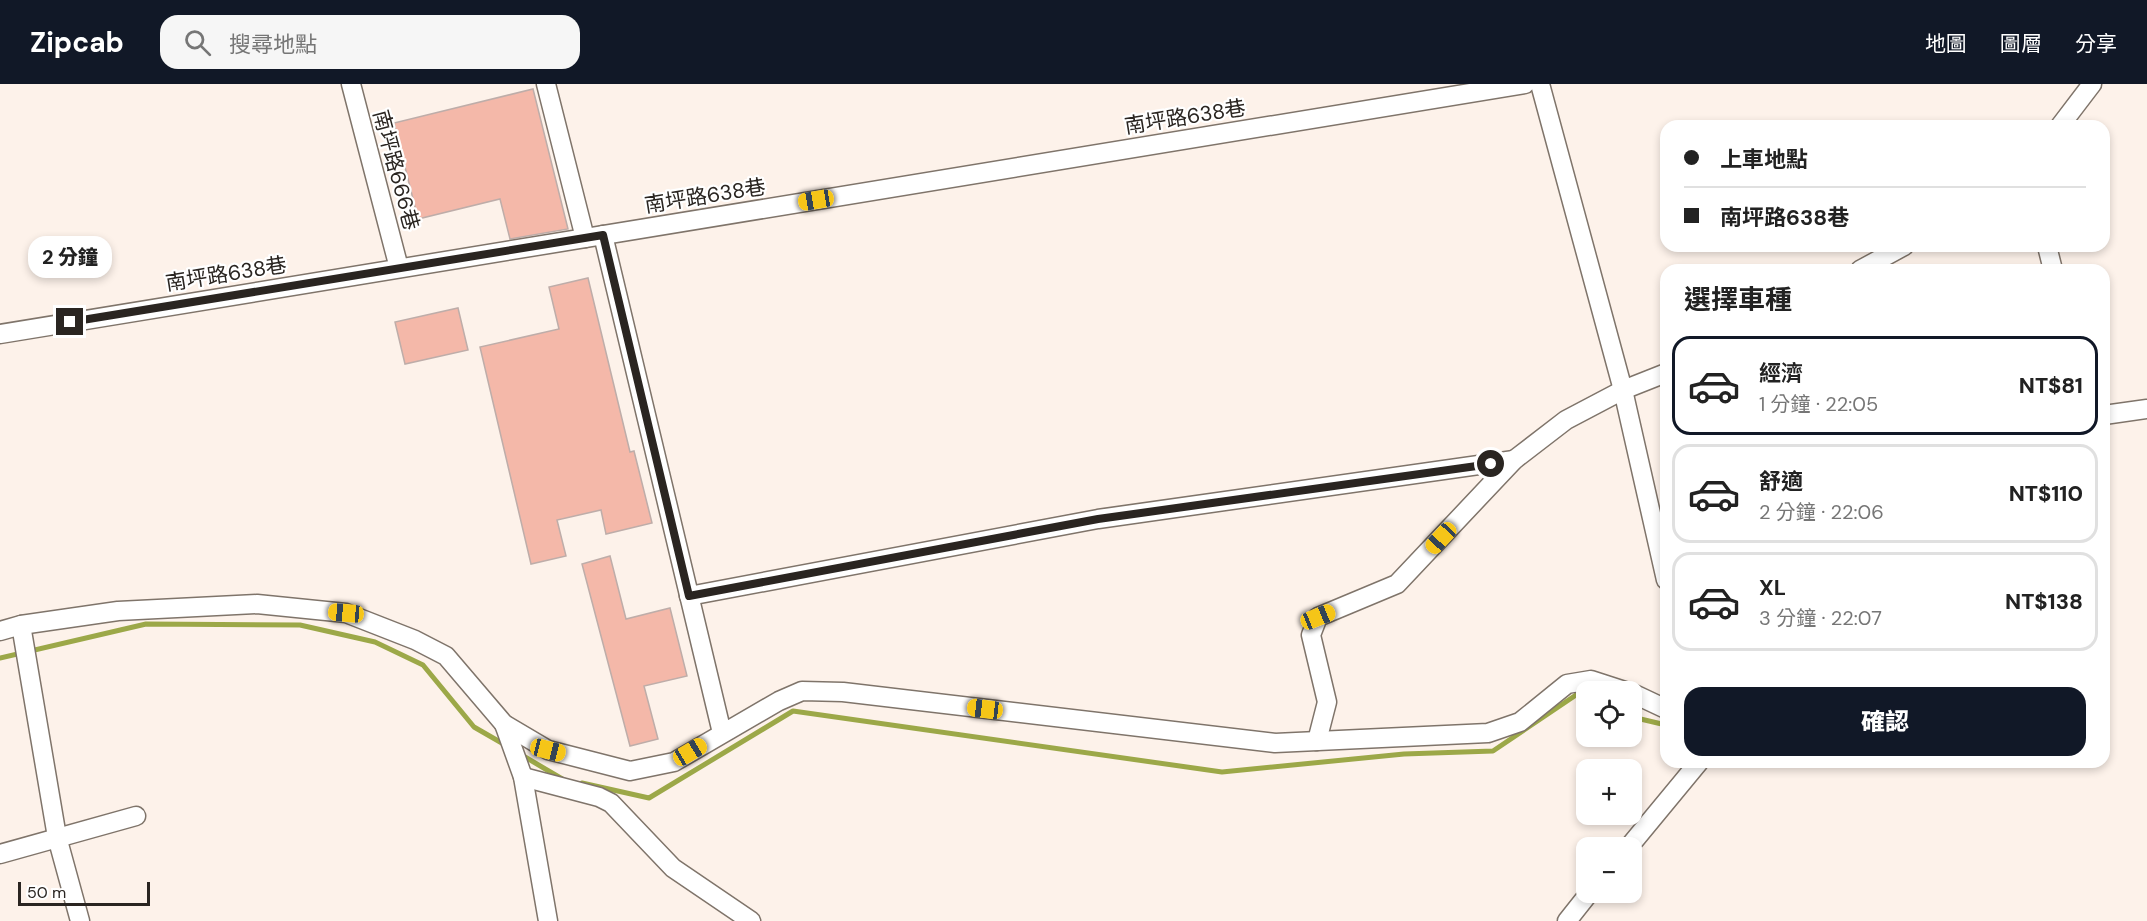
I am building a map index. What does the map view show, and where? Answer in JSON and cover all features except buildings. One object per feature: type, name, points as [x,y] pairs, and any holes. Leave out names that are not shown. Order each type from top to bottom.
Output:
[{"type":"street","name":"南坪路666巷","points":[[351,84],[399,268]]},
{"type":"street","points":[[546,84],[585,238]]},
{"type":"street","name":"南坪路638巷","points":[[0,334],[1525,84]]},
{"type":"street","points":[[1540,84],[1623,390],[1660,553]]},
{"type":"street","points":[[2065,120],[2092,84]]},
{"type":"street","points":[[603,235],[722,733]]},
{"type":"street","points":[[1871,264],[1893,252]]},
{"type":"street","points":[[1317,741],[1327,702],[1311,635],[1318,617],[1397,584],[1514,460],[1566,420],[1623,390],[1660,375]]},
{"type":"street","points":[[2110,414],[2147,409]]},
{"type":"street","points":[[689,596],[1098,519],[1514,460]]},
{"type":"street","points":[[0,631],[21,625],[118,611],[257,604],[346,613],[415,640],[446,656],[504,724],[548,750],[630,771],[674,762],[779,701],[802,691],[843,692],[1275,743],[1488,734],[1520,722],[1567,684],[1576,682]]},
{"type":"street","points":[[21,625],[57,837],[80,921]]},
{"type":"street","points":[[1642,698],[1660,706]]},
{"type":"street","points":[[504,724],[523,777],[548,921]]},
{"type":"street","points":[[1637,837],[1694,768]]},
{"type":"street","points":[[523,777],[599,797],[611,803],[673,868],[751,921]]},
{"type":"street","points":[[0,854],[136,816]]},
{"type":"street","points":[[1567,921],[1581,903]]},
{"type":"waterway","points":[[0,658],[146,624],[300,625],[375,642],[423,665],[474,727],[507,746]]},
{"type":"waterway","points":[[582,783],[649,798],[793,711],[1222,772],[1404,754],[1493,751],[1576,695]]},
{"type":"waterway","points":[[1642,719],[1660,724]]},
{"type":"waterway","points":[[520,754],[564,780]]},
{"type":"route","points":[[70,322],[603,235],[689,596],[1098,519],[1491,464]]}]
